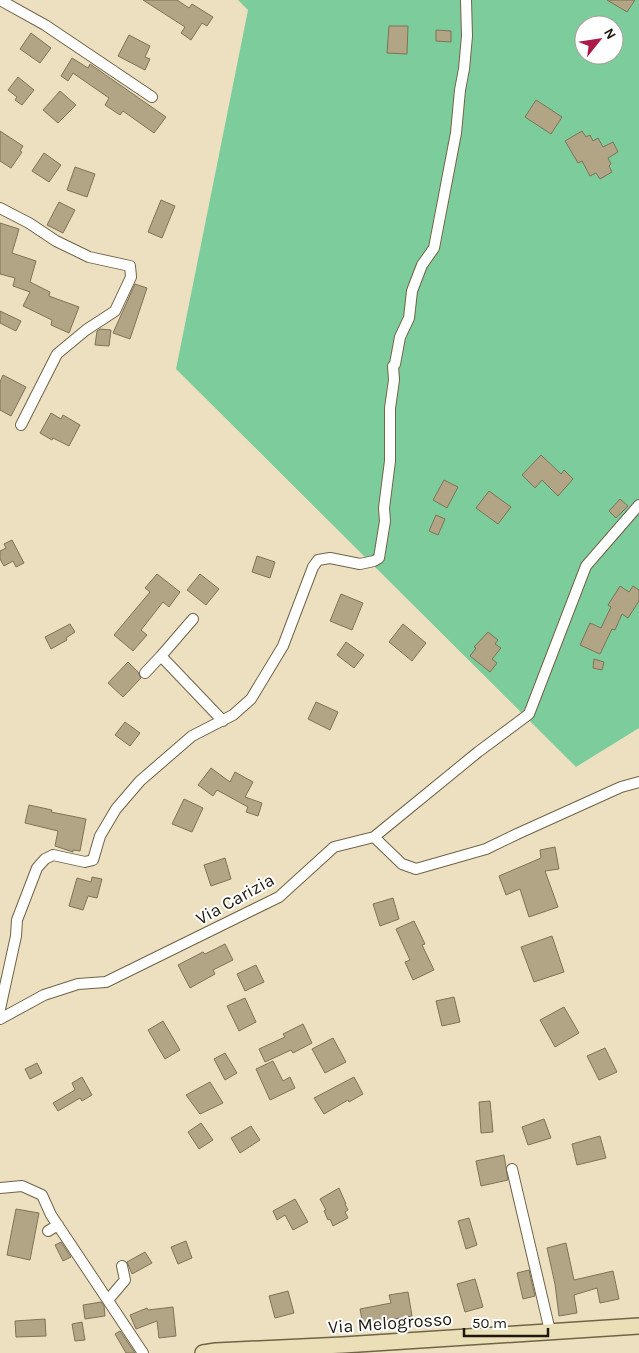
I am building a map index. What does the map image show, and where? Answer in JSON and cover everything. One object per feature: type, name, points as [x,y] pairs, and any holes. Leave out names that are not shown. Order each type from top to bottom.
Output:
[{"type":"street","points":[[0,0],[45,26],[152,97]]},
{"type":"street","points":[[0,1009],[16,936],[17,920],[37,868],[45,859],[53,855],[84,862],[93,860],[100,836],[116,809],[140,781],[192,736],[233,716],[251,699],[283,646],[313,567],[318,560],[330,558],[360,564],[379,558],[385,521],[384,508],[390,460],[390,408],[394,388],[393,366],[400,337],[409,318],[412,291],[422,265],[434,248],[456,133],[467,36],[466,0]]},
{"type":"street","points":[[0,208],[89,258],[130,266],[131,272],[131,277],[115,311],[86,330],[57,354],[21,425]]},
{"type":"street","points":[[639,505],[586,566],[529,714],[478,752],[374,837],[402,864],[416,869],[486,849],[622,787],[639,782]]},
{"type":"street","points":[[145,673],[194,619]]},
{"type":"street","points":[[161,656],[223,721]]},
{"type":"street","name":"Via Carizia","points":[[0,1019],[44,995],[78,984],[106,982],[158,958],[279,897],[334,847],[374,837]]},
{"type":"street","points":[[512,1169],[550,1332]]},
{"type":"street","points":[[0,1188],[22,1186],[42,1195],[51,1215],[143,1353]]},
{"type":"street","points":[[48,1231],[58,1225]]},
{"type":"street","points":[[108,1300],[125,1280],[122,1266]]},
{"type":"street","name":"Via Melogrosso","points":[[202,1353],[639,1326]]},
{"type":"green space","points":[[238,0],[639,0],[639,728],[576,767],[176,369],[248,10]]},
{"type":"building","points":[[143,0],[177,0],[189,8],[192,4],[213,17],[207,26],[202,23],[191,40],[181,33],[185,27]]},
{"type":"building","points":[[607,0],[635,0],[627,12]]},
{"type":"building","points":[[389,26],[408,26],[407,54],[387,53]]},
{"type":"building","points":[[436,30],[451,31],[451,42],[436,41]]},
{"type":"building","points":[[31,33],[51,48],[40,63],[20,49]]},
{"type":"building","points":[[129,35],[150,46],[145,57],[150,59],[145,70],[118,56]]},
{"type":"building","points":[[72,58],[88,68],[90,64],[166,117],[154,133],[123,111],[120,115],[105,105],[109,98],[73,73],[68,81],[61,76]]},
{"type":"building","points":[[18,77],[34,90],[22,105],[15,100],[17,97],[8,90]]},
{"type":"building","points":[[60,91],[76,105],[58,123],[43,110]]},
{"type":"building","points":[[536,100],[562,117],[551,134],[525,117]]},
{"type":"building","points":[[0,131],[23,146],[20,151],[22,152],[11,168],[0,161]]},
{"type":"building","points":[[582,131],[586,137],[590,135],[593,141],[598,138],[603,147],[613,142],[618,152],[608,158],[612,172],[600,179],[596,173],[590,176],[582,161],[578,163],[565,141]]},
{"type":"building","points":[[44,153],[61,165],[49,182],[32,171]]},
{"type":"building","points":[[75,167],[95,174],[87,197],[67,190]]},
{"type":"building","points":[[161,200],[175,206],[162,238],[148,232]]},
{"type":"building","points":[[59,202],[75,210],[63,233],[47,225]]},
{"type":"building","points":[[0,223],[19,229],[12,253],[36,261],[30,282],[50,292],[49,296],[79,307],[69,333],[51,325],[52,320],[23,306],[30,292],[13,286],[15,278],[0,274]]},
{"type":"building","points":[[135,284],[147,288],[130,339],[113,333]]},
{"type":"building","points":[[0,311],[21,321],[16,331],[0,323]]},
{"type":"building","points":[[100,329],[111,330],[109,346],[95,345],[97,331]]},
{"type":"building","points":[[3,375],[26,387],[11,416],[0,410],[0,382]]},
{"type":"building","points":[[51,413],[61,419],[63,415],[80,425],[69,446],[40,433]]},
{"type":"building","points":[[541,455],[561,474],[564,470],[573,479],[558,496],[542,480],[535,488],[522,475]]},
{"type":"building","points":[[444,480],[458,487],[447,508],[433,500]]},
{"type":"building","points":[[489,491],[511,507],[498,524],[476,508]]},
{"type":"building","points":[[620,499],[628,506],[616,518],[609,511]]},
{"type":"building","points":[[436,515],[445,519],[438,535],[429,531]]},
{"type":"building","points":[[12,540],[24,563],[16,567],[13,561],[4,566],[0,559],[0,551],[6,548],[4,544]]},
{"type":"building","points":[[257,556],[275,562],[270,578],[252,572]]},
{"type":"building","points":[[157,574],[180,592],[169,607],[163,602],[141,630],[147,635],[133,651],[114,635],[150,592],[145,588]]},
{"type":"building","points":[[200,574],[219,589],[206,605],[187,590]]},
{"type":"building","points":[[620,586],[629,592],[633,586],[639,590],[639,601],[628,618],[622,614],[615,630],[612,629],[600,654],[580,645],[590,623],[601,628],[611,607],[608,605]]},
{"type":"building","points":[[341,594],[363,603],[352,630],[330,621]]},
{"type":"building","points":[[70,624],[75,632],[66,638],[67,640],[51,649],[45,637]]},
{"type":"building","points":[[403,624],[426,643],[412,661],[389,642]]},
{"type":"building","points":[[488,632],[498,640],[495,644],[501,648],[492,659],[497,663],[490,672],[470,656],[476,648],[474,647]]},
{"type":"building","points":[[346,642],[364,655],[354,668],[337,655]]},
{"type":"building","points":[[594,659],[604,662],[602,670],[593,668]]},
{"type":"building","points":[[128,662],[141,678],[123,697],[108,683]]},
{"type":"building","points":[[316,702],[338,712],[330,730],[308,719]]},
{"type":"building","points":[[125,722],[140,733],[130,746],[115,735]]},
{"type":"building","points":[[211,768],[230,782],[235,772],[253,782],[245,797],[262,803],[258,816],[246,812],[248,807],[217,790],[213,796],[198,785]]},
{"type":"building","points":[[184,799],[203,808],[192,832],[172,824]]},
{"type":"building","points":[[29,805],[52,810],[51,812],[86,819],[80,851],[73,850],[73,852],[55,846],[58,831],[25,823]]},
{"type":"building","points":[[555,847],[559,869],[545,871],[558,907],[529,917],[520,889],[506,895],[499,876],[541,858],[540,850]]},
{"type":"building","points":[[225,858],[231,879],[211,886],[204,865]]},
{"type":"building","points":[[92,877],[102,879],[97,898],[88,896],[83,910],[69,906],[77,878],[91,882]]},
{"type":"building","points":[[393,898],[399,919],[380,926],[373,904]]},
{"type":"building","points":[[414,921],[425,944],[422,945],[434,970],[413,980],[405,962],[410,960],[396,929]]},
{"type":"building","points":[[552,936],[564,972],[534,982],[521,947]]},
{"type":"building","points":[[225,944],[233,960],[213,970],[215,974],[190,988],[178,965],[203,952],[205,954]]},
{"type":"building","points":[[256,965],[264,982],[245,991],[237,974]]},
{"type":"building","points":[[454,997],[460,1022],[442,1026],[436,1001]]},
{"type":"building","points":[[245,998],[256,1022],[239,1031],[227,1006]]},
{"type":"building","points":[[564,1007],[579,1033],[555,1047],[540,1020]]},
{"type":"building","points":[[163,1021],[180,1050],[165,1059],[148,1030]]},
{"type":"building","points":[[303,1024],[312,1043],[293,1053],[291,1050],[265,1062],[259,1049],[285,1037],[283,1034]]},
{"type":"building","points":[[333,1038],[346,1062],[325,1073],[312,1049]]},
{"type":"building","points":[[605,1048],[617,1072],[599,1080],[587,1056]]},
{"type":"building","points":[[225,1053],[237,1073],[225,1080],[214,1059]]},
{"type":"building","points":[[273,1061],[283,1081],[290,1077],[295,1088],[270,1100],[256,1069]]},
{"type":"building","points":[[37,1063],[42,1073],[30,1079],[25,1069]]},
{"type":"building","points":[[82,1077],[92,1095],[82,1101],[80,1098],[58,1111],[53,1103],[75,1090],[72,1083]]},
{"type":"building","points":[[354,1077],[363,1094],[349,1102],[348,1100],[324,1114],[314,1098]]},
{"type":"building","points":[[210,1082],[223,1103],[200,1114],[186,1095]]},
{"type":"building","points":[[490,1101],[493,1132],[481,1133],[479,1102]]},
{"type":"building","points":[[544,1119],[551,1138],[528,1145],[522,1127]]},
{"type":"building","points":[[201,1123],[213,1140],[199,1149],[188,1132]]},
{"type":"building","points":[[251,1126],[260,1140],[240,1153],[231,1138]]},
{"type":"building","points":[[600,1136],[606,1158],[577,1165],[572,1144]]},
{"type":"building","points":[[504,1155],[508,1180],[481,1186],[476,1161]]},
{"type":"building","points":[[339,1188],[348,1210],[345,1212],[348,1218],[333,1226],[330,1219],[328,1220],[324,1211],[326,1210],[320,1199]]},
{"type":"building","points":[[295,1199],[308,1222],[293,1230],[285,1215],[277,1220],[273,1211]]},
{"type":"building","points":[[16,1209],[39,1213],[30,1260],[7,1255]]},
{"type":"building","points":[[469,1218],[477,1245],[466,1249],[458,1221]]},
{"type":"building","points":[[186,1241],[192,1258],[178,1264],[171,1247]]},
{"type":"building","points":[[61,1242],[71,1257],[63,1261],[55,1245]]},
{"type":"building","points":[[566,1243],[574,1280],[613,1271],[619,1299],[600,1303],[597,1288],[574,1295],[577,1313],[559,1316],[555,1284],[547,1248]]},
{"type":"building","points":[[145,1252],[152,1263],[132,1274],[127,1262]]},
{"type":"building","points":[[529,1270],[535,1296],[523,1299],[517,1273]]},
{"type":"building","points":[[475,1279],[483,1307],[465,1312],[457,1284]]},
{"type":"building","points":[[288,1291],[294,1313],[275,1318],[269,1296]]},
{"type":"building","points":[[408,1292],[412,1316],[382,1321],[383,1326],[364,1330],[360,1309],[391,1303],[389,1295]]},
{"type":"building","points":[[101,1302],[104,1306],[105,1316],[85,1319],[83,1305]]},
{"type":"building","points":[[173,1307],[176,1336],[159,1338],[157,1321],[136,1329],[130,1315],[147,1308],[148,1310]]},
{"type":"building","points":[[45,1319],[46,1336],[16,1337],[15,1321]]},
{"type":"building","points":[[82,1322],[85,1340],[75,1341],[72,1324]]},
{"type":"building","points":[[120,1331],[135,1353],[126,1353],[115,1334]]}]
